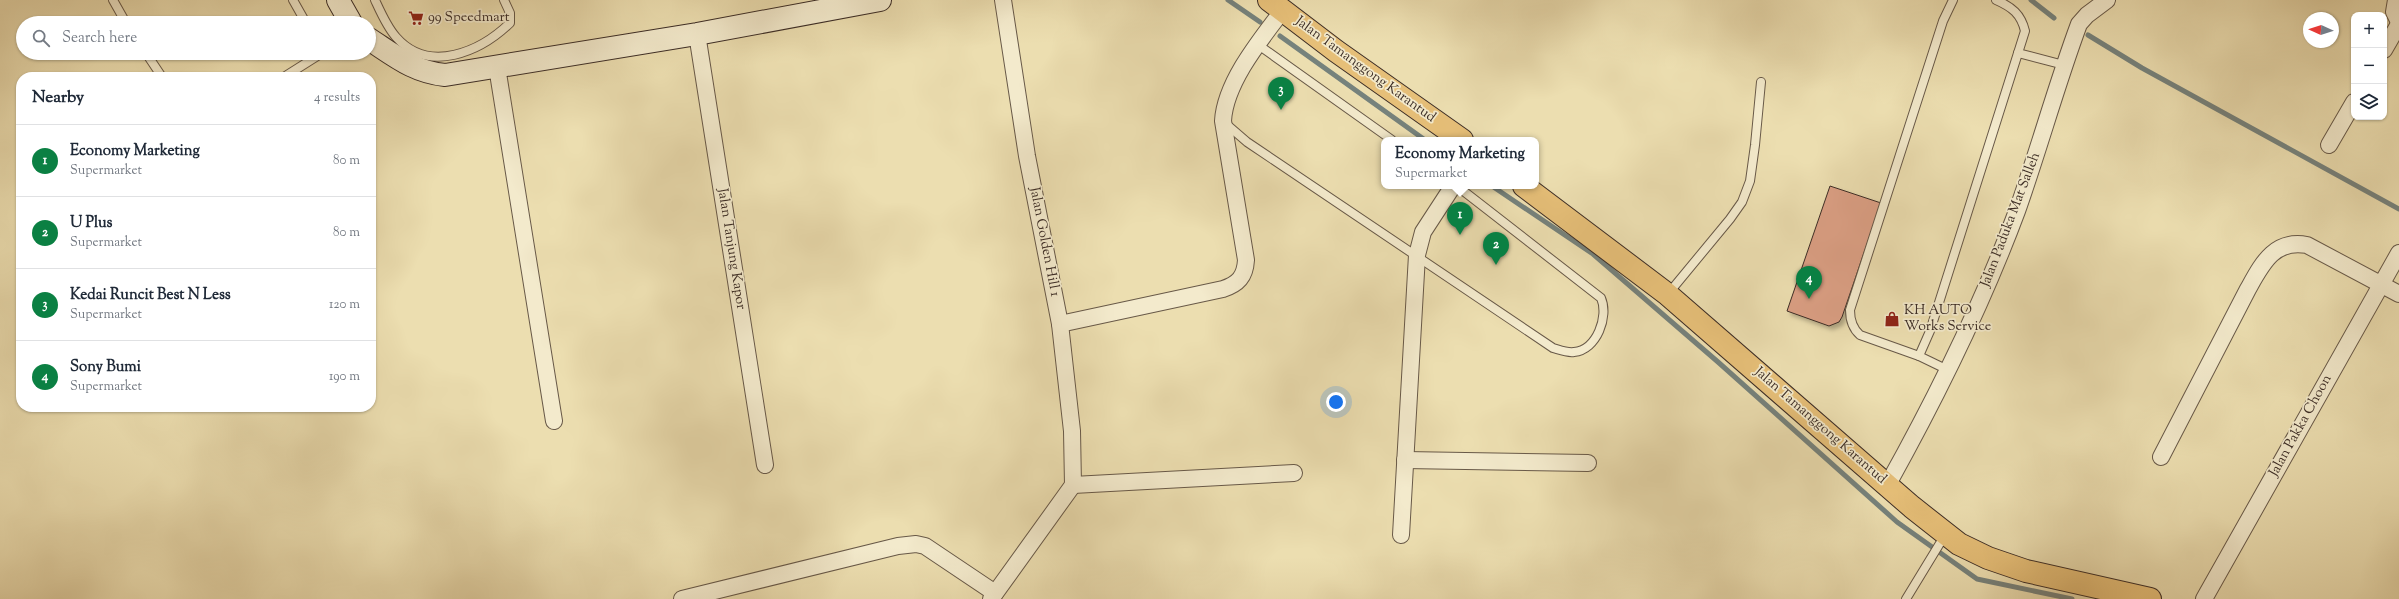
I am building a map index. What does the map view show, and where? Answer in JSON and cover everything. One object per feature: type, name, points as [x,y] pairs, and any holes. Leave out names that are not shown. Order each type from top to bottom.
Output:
[{"type":"main road","name":"Jalan Tamanggong Karantud","points":[[1276,5],[1336,51],[1458,137]]},
{"type":"main road","name":"Jalan Tamanggong Karantud","points":[[1528,189],[1667,294],[1946,534],[1988,558],[2026,571],[2116,595],[2150,599]]},
{"type":"street","points":[[338,0],[346,16]]},
{"type":"street","points":[[376,44],[408,65],[427,73],[445,75],[697,34],[880,0]]},
{"type":"street","name":"Jalan Golden Hill 1","points":[[1003,0],[1027,156],[1060,324],[1072,432],[1073,485]]},
{"type":"street","name":"Jalan Paduka Mat Salleh","points":[[1888,484],[1948,370],[2017,211],[2053,106],[2064,65],[2079,24],[2087,15],[2107,0]]},
{"type":"street","points":[[2385,48],[2399,23],[2394,12],[2396,0]]},
{"type":"street","points":[[1060,324],[1223,289],[1233,286],[1241,279],[1246,260],[1223,121],[1227,97],[1257,44],[1276,5]]},
{"type":"street","name":"Jalan Tanjung Kapor","points":[[697,34],[765,465]]},
{"type":"street","points":[[497,67],[554,421]]},
{"type":"street","points":[[2329,145],[2351,107]]},
{"type":"street","points":[[1401,535],[1416,255],[1423,232],[1451,189]]},
{"type":"street","points":[[2161,457],[2248,289],[2263,262],[2272,252],[2291,245],[2307,245],[2399,294]]},
{"type":"street","name":"Jalan Pakka Choon","points":[[2204,599],[2399,253]]},
{"type":"street","points":[[1405,460],[1588,463]]},
{"type":"street","points":[[682,599],[898,546],[916,544],[925,546],[993,596],[1073,485],[1294,473]]},
{"type":"lane","points":[[113,0],[122,16]]},
{"type":"lane","points":[[293,0],[302,16]]},
{"type":"lane","points":[[375,0],[396,38],[419,54],[432,58],[444,57],[477,48],[499,33],[510,23],[510,13],[504,0]]},
{"type":"lane","points":[[1948,370],[1919,356],[1860,335],[1855,330],[1851,322],[1850,310],[1943,21],[1953,0]]},
{"type":"lane","points":[[1919,356],[1930,331],[2024,31],[2022,20],[2009,6],[1996,0]]},
{"type":"lane","points":[[1257,44],[1388,137]]},
{"type":"lane","points":[[2018,53],[2064,65]]},
{"type":"lane","points":[[151,60],[159,72]]},
{"type":"lane","points":[[292,72],[311,60]]},
{"type":"lane","points":[[1667,294],[1730,219],[1742,202],[1750,181],[1761,82]]},
{"type":"lane","points":[[1223,121],[1248,142],[1553,348],[1575,352],[1584,349],[1598,332],[1604,318],[1605,306],[1601,298],[1461,189]]},
{"type":"lane","points":[[1906,599],[1926,564],[1946,534]]},
{"type":"building","points":[[1830,186],[1881,203],[1842,317],[1839,322],[1829,326],[1787,311]]},
{"type":"waterway","points":[[1228,0],[1260,22]]},
{"type":"waterway","points":[[2031,0],[2054,18]]},
{"type":"waterway","points":[[2088,35],[2142,68],[2399,209]]},
{"type":"waterway","points":[[1280,36],[1421,137]]},
{"type":"waterway","points":[[1496,189],[1593,254],[1718,362],[1897,522],[1977,579],[2072,599]]},
{"type":"place","name":"99 Speedmart","points":[[416,18]]},
{"type":"place","name":"Kedai Runcit Best N Less","points":[[1281,110]]},
{"type":"place","name":"Economy Marketing","points":[[1460,235]]},
{"type":"place","name":"U Plus","points":[[1496,265]]},
{"type":"place","name":"Sony Bumi","points":[[1809,299]]},
{"type":"place","name":"KH AUTO Works Service","points":[[1892,319]]}]
